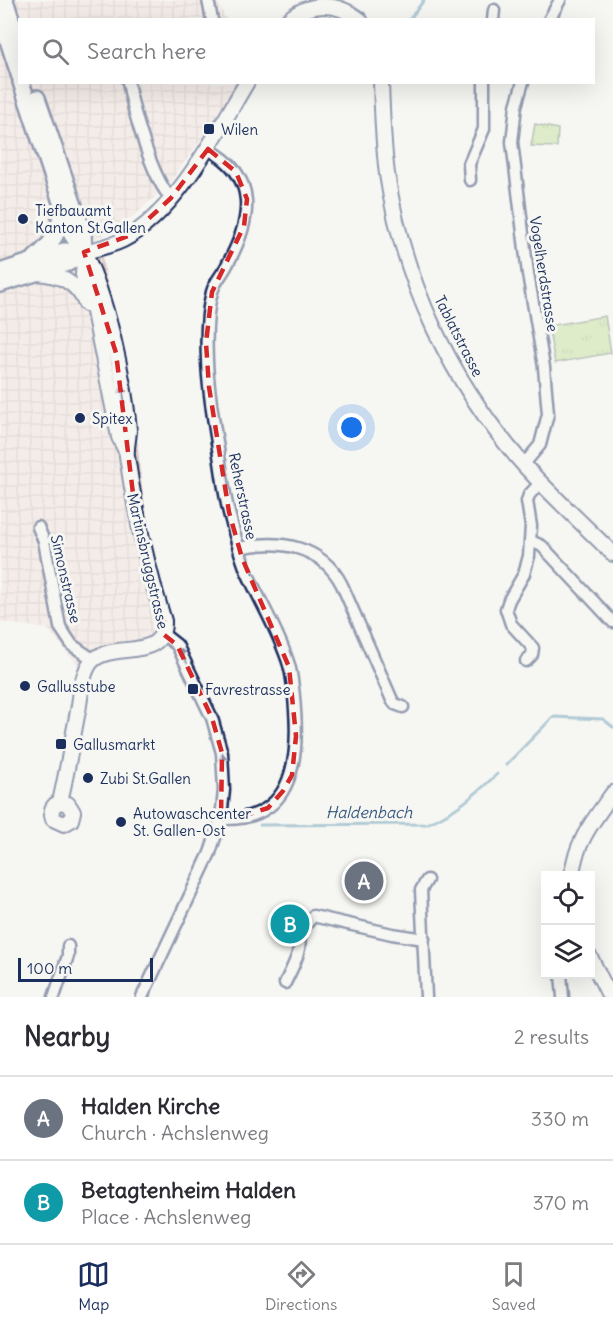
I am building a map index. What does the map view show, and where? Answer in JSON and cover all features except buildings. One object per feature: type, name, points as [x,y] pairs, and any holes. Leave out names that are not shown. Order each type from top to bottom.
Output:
[{"type":"main road","points":[[5,0],[12,50]]},
{"type":"main road","points":[[0,16],[18,70]]},
{"type":"main road","name":"Martinsbruggstrasse","points":[[22,84],[72,235],[84,252]]},
{"type":"main road","name":"Martinsbruggstrasse","points":[[33,84],[83,232],[84,252]]},
{"type":"main road","name":"Martinsbruggstrasse","points":[[32,267],[60,228],[61,217],[57,190]]},
{"type":"main road","points":[[0,284],[63,251],[84,252]]},
{"type":"main road","points":[[0,272],[32,267]]},
{"type":"street","points":[[208,0],[212,18]]},
{"type":"street","points":[[550,18],[560,0]]},
{"type":"street","points":[[291,18],[300,11],[314,6],[330,5],[344,9],[357,18]]},
{"type":"street","points":[[128,84],[152,164],[160,184],[171,198]]},
{"type":"street","points":[[84,252],[115,243],[131,235],[154,217],[208,149],[246,84]]},
{"type":"street","name":"Tablatstrasse","points":[[381,84],[387,174],[400,231],[418,291],[435,332],[455,370],[478,405],[524,464],[613,554]]},
{"type":"street","points":[[470,180],[469,164],[484,129],[484,84]]},
{"type":"street","name":"Vogelherdstrasse","points":[[522,84],[516,106],[512,142],[530,284],[544,367],[548,414],[540,445],[524,464]]},
{"type":"street","name":"Reherstrasse","points":[[208,149],[223,157],[236,172],[245,189],[247,199],[244,226],[226,268],[218,277],[212,292],[206,344],[209,387],[222,478],[246,569],[277,633],[290,667],[296,746],[292,774],[273,804],[246,817],[221,819]]},
{"type":"street","name":"Martinsbruggstrasse","points":[[84,252],[83,275],[93,307],[119,437],[126,452],[135,510],[164,621],[163,634],[177,645],[212,718],[222,753],[224,790],[221,819],[208,857],[142,997]]},
{"type":"street","name":"Martinsbruggstrasse","points":[[84,252],[94,272],[116,353],[129,431],[126,452]]},
{"type":"street","name":"Martinsbruggstrasse","points":[[32,267],[62,278],[81,292],[100,339]]},
{"type":"street","points":[[526,661],[532,656],[533,648],[511,624],[506,609],[527,565],[531,541],[527,501],[529,495],[541,482]]},
{"type":"street","name":"Simonstrasse","points":[[38,527],[44,541],[60,627],[72,645],[94,660]]},
{"type":"street","points":[[531,541],[542,546],[613,622]]},
{"type":"street","points":[[239,548],[263,543],[286,544],[309,552],[326,564],[339,578],[392,700],[403,707]]},
{"type":"street","points":[[60,802],[84,678],[94,660],[112,652],[147,646],[163,634]]},
{"type":"street","points":[[573,871],[578,850],[587,830],[613,794]]},
{"type":"street","points":[[426,997],[421,890],[427,880]]},
{"type":"street","points":[[285,983],[298,954],[301,940],[299,933],[313,916],[424,939]]},
{"type":"street","points":[[54,997],[68,956],[68,946]]},
{"type":"street","points":[[595,965],[611,995]]},
{"type":"street","points":[[561,979],[563,997]]},
{"type":"highlighted area","points":[[208,149],[236,172],[247,199],[244,226],[212,292],[206,343],[209,387],[229,512],[242,558],[289,667],[296,736],[292,775],[283,791],[268,808],[236,818],[221,819],[222,753],[212,718],[177,645],[163,634],[164,621],[135,510],[116,353],[84,252],[131,235],[171,198]]},
{"type":"shaded area","points":[[0,0],[216,0],[225,18],[18,18],[18,84],[235,84],[211,126],[168,185],[134,216],[96,239],[100,248],[132,395],[149,548],[173,622],[154,652],[78,665],[48,629],[0,622]]},
{"type":"green space","points":[[535,124],[558,129],[557,147],[531,146]]},
{"type":"green space","points":[[605,316],[611,353],[555,363],[548,326]]},
{"type":"waterway","points":[[410,18],[424,0]]},
{"type":"waterway","name":"Haldenbach","points":[[506,765],[553,717],[603,719],[613,727]]},
{"type":"waterway","name":"Haldenbach","points":[[260,825],[427,824],[464,802],[497,774]]},
{"type":"place","name":"Wilen","points":[[209,129]]},
{"type":"place","name":"Tiefbauamt Kanton St.Gallen","points":[[23,219]]},
{"type":"place","name":"Spitex","points":[[80,418]]},
{"type":"place","name":"Gallusstube","points":[[25,686]]},
{"type":"place","name":"Favrestrasse","points":[[193,689]]},
{"type":"place","name":"Gallusmarkt","points":[[61,744]]},
{"type":"place","name":"Zubi St.Gallen","points":[[88,778]]},
{"type":"place","name":"Autowaschcenter St. Gallen-Ost","points":[[121,822]]},
{"type":"place","name":"Halden Kirche","points":[[364,881]]},
{"type":"place","name":"Betagtenheim Halden","points":[[290,924]]}]
